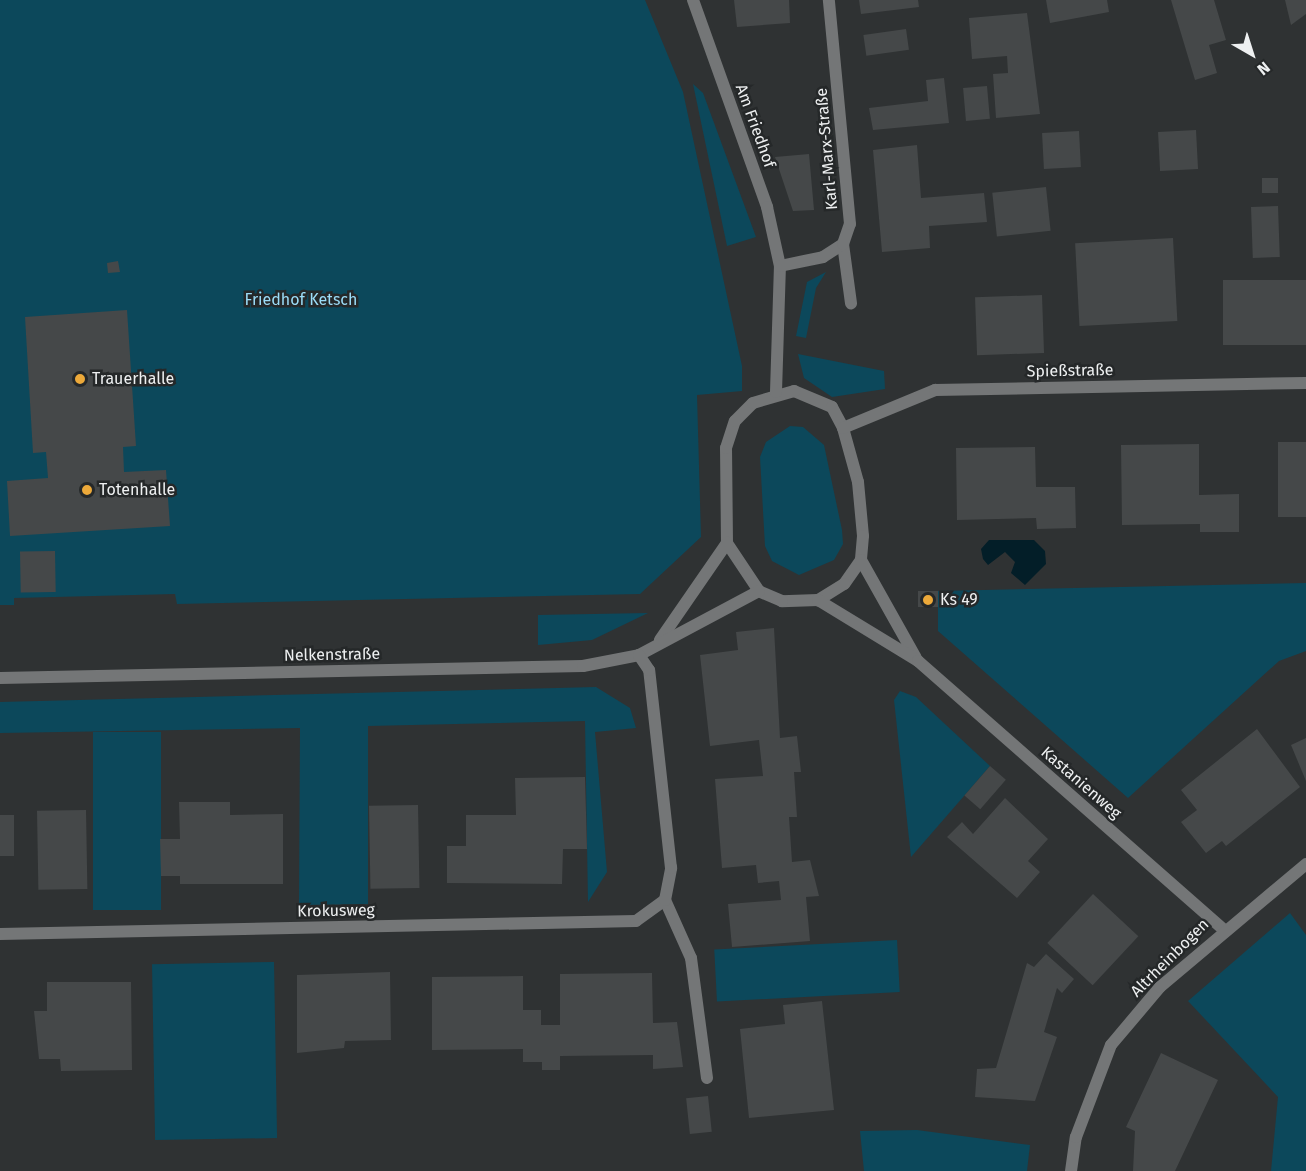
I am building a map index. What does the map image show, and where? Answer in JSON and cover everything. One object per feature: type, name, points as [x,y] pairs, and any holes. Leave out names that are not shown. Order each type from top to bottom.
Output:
[{"type":"street","name":"Am Friedhof","points":[[693,0],[767,207],[780,266]]},
{"type":"street","name":"Karl-Marx-Straße","points":[[830,0],[850,224],[843,244],[850,303]]},
{"type":"street","points":[[776,392],[780,266],[823,257],[843,244]]},
{"type":"street","name":"Spießstraße","points":[[843,428],[935,390],[1306,383]]},
{"type":"street","points":[[776,392],[815,398],[832,407],[843,428],[862,509],[861,560],[844,584],[818,600],[782,601],[759,591],[728,543],[726,448],[735,421],[753,403],[776,392]]},
{"type":"street","name":"Nelkenstraße","points":[[660,641],[728,543]]},
{"type":"street","name":"Kastanienweg","points":[[861,560],[918,661]]},
{"type":"street","name":"Nelkenstraße","points":[[0,678],[583,666],[639,655],[660,641],[759,591]]},
{"type":"street","name":"Kastanienweg","points":[[818,600],[918,661],[1223,928]]},
{"type":"street","points":[[639,655],[649,670],[672,868],[665,900],[691,958],[707,1078]]},
{"type":"street","name":"Altrheinbogen","points":[[1071,1171],[1076,1137],[1111,1045],[1160,987],[1223,928],[1306,864]]},
{"type":"street","name":"Krokusweg","points":[[0,934],[636,921],[665,900]]},
{"type":"green space","name":"Friedhof Ketsch","points":[[0,0],[645,0],[683,92],[742,366],[742,391],[697,395],[701,537],[640,594],[177,604],[175,594],[14,598],[14,605],[0,605]]},
{"type":"green space","points":[[693,84],[703,93],[756,237],[727,246]]},
{"type":"green space","points":[[826,272],[816,288],[806,338],[796,336],[807,282]]},
{"type":"green space","points":[[798,354],[884,371],[885,389],[832,397],[804,378]]},
{"type":"green space","points":[[790,426],[803,427],[824,445],[843,544],[834,560],[799,575],[772,561],[765,546],[760,457],[766,442]]},
{"type":"green space","points":[[1306,583],[1306,651],[1279,661],[1128,798],[938,631],[938,591]]},
{"type":"green space","points":[[648,613],[592,640],[538,645],[538,615]]},
{"type":"green space","points":[[596,687],[630,708],[636,728],[595,732],[607,872],[588,902],[585,721],[368,726],[368,904],[299,905],[300,728],[0,733],[0,702]]},
{"type":"green space","points":[[900,691],[916,697],[990,766],[911,857],[894,700]]},
{"type":"green space","points":[[93,732],[161,732],[161,910],[93,910]]},
{"type":"green space","points":[[1290,913],[1306,935],[1306,1171],[1271,1171],[1278,1097],[1188,1001]]},
{"type":"green space","points":[[897,940],[900,992],[717,1002],[714,950]]},
{"type":"green space","points":[[274,962],[277,1138],[155,1140],[152,964]]},
{"type":"green space","points":[[917,1130],[1030,1145],[1027,1171],[864,1171],[860,1131]]},
{"type":"shaded area","points":[[989,540],[1034,540],[1045,551],[1046,564],[1025,585],[1011,573],[1015,562],[1005,552],[988,565],[983,559],[981,549]]},
{"type":"building","points":[[734,0],[789,0],[790,23],[737,27]]},
{"type":"building","points":[[859,0],[918,0],[919,7],[861,14]]},
{"type":"building","points":[[1046,0],[1107,0],[1109,12],[1050,23]]},
{"type":"building","points":[[1171,0],[1214,0],[1226,40],[1209,45],[1217,73],[1195,80]]},
{"type":"building","points":[[1285,0],[1306,0],[1306,14],[1291,25]]},
{"type":"building","points":[[1027,13],[1040,114],[996,118],[993,74],[1008,73],[1007,56],[972,59],[969,18]]},
{"type":"building","points":[[906,29],[909,50],[866,56],[863,35]]},
{"type":"building","points":[[944,78],[949,123],[873,130],[869,108],[928,101],[926,80]]},
{"type":"building","points":[[987,86],[990,119],[966,121],[963,88]]},
{"type":"building","points":[[1196,130],[1198,169],[1160,171],[1158,132]]},
{"type":"building","points":[[1079,131],[1081,167],[1044,169],[1042,133]]},
{"type":"building","points":[[917,145],[921,198],[984,193],[987,222],[929,226],[930,248],[882,252],[873,150]]},
{"type":"building","points":[[809,154],[814,210],[793,211],[775,157]]},
{"type":"building","points":[[1262,178],[1278,178],[1278,193],[1262,193]]},
{"type":"building","points":[[1046,187],[1051,231],[997,236],[992,193]]},
{"type":"building","points":[[1278,206],[1280,257],[1253,258],[1251,207]]},
{"type":"building","points":[[1173,238],[1177,321],[1079,326],[1075,243]]},
{"type":"building","points":[[118,261],[120,272],[108,273],[107,263]]},
{"type":"building","points":[[1223,280],[1306,280],[1306,345],[1223,345]]},
{"type":"building","points":[[1042,295],[1044,353],[977,355],[975,297]]},
{"type":"building","points":[[127,310],[136,446],[123,447],[124,472],[166,470],[170,526],[10,536],[7,481],[48,478],[46,452],[33,453],[25,317]]},
{"type":"building","points":[[1278,442],[1306,442],[1306,517],[1278,517]]},
{"type":"building","points":[[1199,444],[1199,495],[1239,494],[1239,532],[1200,532],[1200,524],[1122,525],[1121,445]]},
{"type":"building","points":[[1035,447],[1036,487],[1075,487],[1076,528],[1037,529],[1036,518],[957,520],[956,448]]},
{"type":"building","points":[[55,551],[56,592],[21,593],[20,552]]},
{"type":"building","name":"Ks 49","points":[[918,591],[938,591],[938,607],[918,607]]},
{"type":"building","points":[[774,628],[780,738],[797,736],[801,772],[794,772],[797,817],[789,817],[792,862],[810,860],[819,896],[806,897],[810,941],[732,947],[728,904],[781,900],[779,881],[758,883],[756,865],[722,868],[715,779],[763,776],[759,740],[710,746],[700,655],[738,650],[736,632]]},
{"type":"building","points":[[1257,729],[1300,787],[1226,846],[1222,841],[1206,853],[1181,822],[1197,810],[1181,790]]},
{"type":"building","points":[[1306,738],[1306,781],[1291,745]]},
{"type":"building","points":[[990,766],[1006,780],[980,809],[964,795]]},
{"type":"building","points":[[585,777],[587,849],[563,849],[562,884],[447,883],[447,846],[466,846],[466,815],[516,815],[515,778]]},
{"type":"building","points":[[1005,798],[1048,839],[1028,861],[1040,872],[1017,898],[947,837],[962,822],[973,834]]},
{"type":"building","points":[[179,802],[230,802],[230,815],[283,814],[283,884],[180,884],[180,876],[161,876],[160,839],[180,839]]},
{"type":"building","points":[[418,805],[419,888],[370,889],[369,806]]},
{"type":"building","points":[[86,810],[87,889],[38,890],[37,811]]},
{"type":"building","points":[[0,815],[14,815],[14,856],[0,856]]},
{"type":"building","points":[[1093,894],[1138,936],[1093,985],[1047,943]]},
{"type":"building","points":[[1046,954],[1074,979],[1062,993],[1057,988],[1044,1032],[1057,1037],[1035,1101],[975,1097],[977,1069],[996,1068],[1027,963],[1034,967]]},
{"type":"building","points":[[390,972],[391,1040],[345,1041],[344,1048],[297,1053],[297,975]]},
{"type":"building","points":[[652,973],[653,1023],[677,1022],[683,1067],[653,1069],[653,1055],[560,1056],[560,1070],[542,1070],[542,1062],[523,1062],[523,1049],[432,1050],[432,977],[523,976],[523,1010],[541,1010],[541,1025],[560,1025],[560,974]]},
{"type":"building","points":[[47,982],[131,982],[132,1070],[61,1071],[60,1059],[39,1059],[34,1011],[47,1011]]},
{"type":"building","points":[[822,1001],[834,1110],[749,1118],[740,1029],[785,1024],[783,1005]]},
{"type":"building","points":[[1161,1053],[1218,1080],[1175,1171],[1133,1171],[1135,1131],[1126,1127]]},
{"type":"building","points":[[708,1096],[712,1132],[690,1134],[686,1098]]},
{"type":"place","name":"Trauerhalle","points":[[80,379]]},
{"type":"place","name":"Totenhalle","points":[[87,490]]},
{"type":"place","name":"Ks 49","points":[[928,600]]}]
